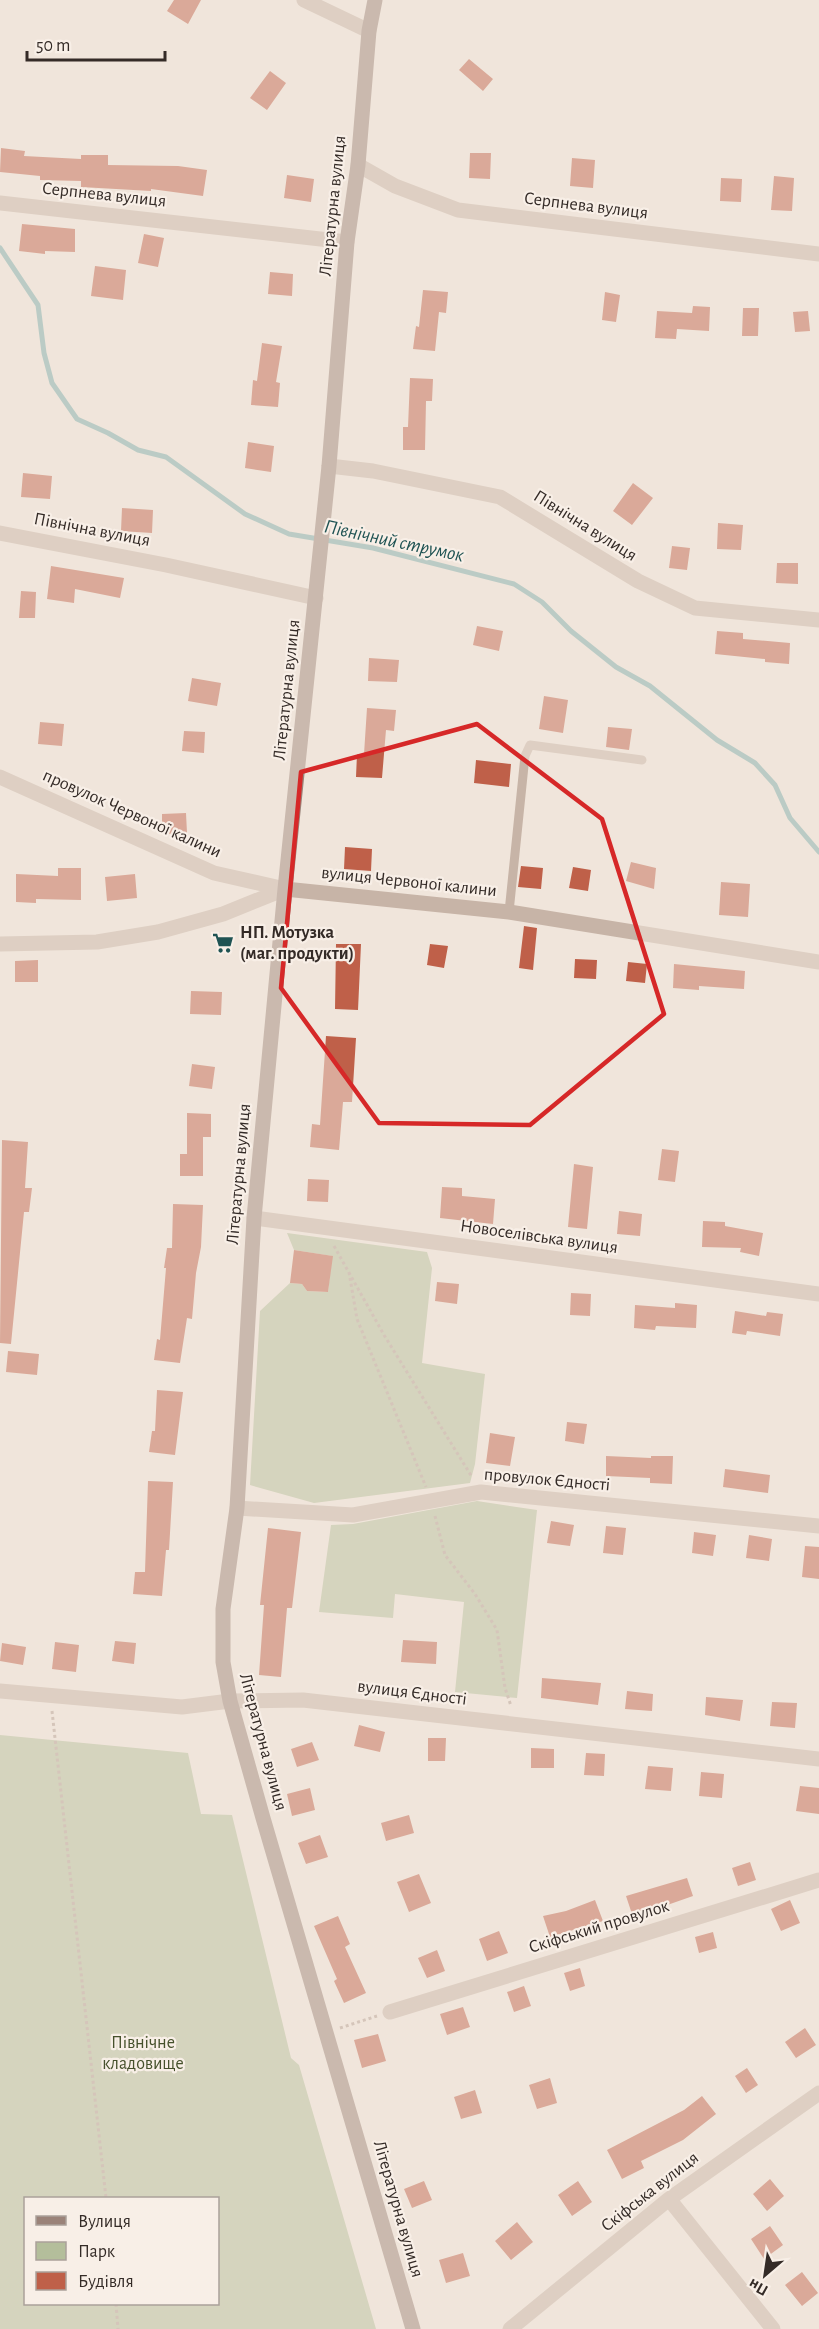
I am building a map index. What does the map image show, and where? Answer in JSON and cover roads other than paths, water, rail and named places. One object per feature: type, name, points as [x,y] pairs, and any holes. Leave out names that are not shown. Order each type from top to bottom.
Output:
[{"type":"street","points":[[304,0],[369,31]]},
{"type":"street","name":"Літературна вулиця","points":[[375,0],[369,31],[358,165],[347,242],[329,466],[285,889],[254,1218],[237,1509],[223,1610],[223,1662],[230,1701],[413,2329]]},
{"type":"street","name":"Серпнева вулиця","points":[[358,165],[395,186],[458,210],[819,254]]},
{"type":"street","name":"Серпнева вулиця","points":[[0,203],[347,242]]},
{"type":"street","name":"Північна вулиця","points":[[329,466],[373,471],[500,497],[638,581],[694,608],[819,620]]},
{"type":"street","name":"Північна вулиця","points":[[0,533],[166,565],[316,598]]},
{"type":"street","name":"провулок Червоної калини","points":[[0,777],[214,873],[285,889]]},
{"type":"street","name":"вулиця Червоної калини","points":[[0,945],[96,942],[158,932],[223,914],[285,889],[509,912],[819,962]]},
{"type":"street","name":"Новоселівська вулиця","points":[[254,1218],[819,1294]]},
{"type":"street","name":"провулок Єдності","points":[[237,1509],[353,1515],[481,1492],[819,1526]]},
{"type":"street","name":"вулиця Єдності","points":[[0,1691],[182,1707],[230,1701],[303,1700],[819,1759]]},
{"type":"street","name":"Скіфський провулок","points":[[390,2012],[819,1880]]},
{"type":"street","name":"Скіфська вулиця","points":[[510,2329],[669,2199],[819,2093]]},
{"type":"street","points":[[669,2199],[773,2329]]},
{"type":"lane","points":[[509,912],[525,756],[530,745],[642,760]]},
{"type":"waterway","name":"Північний струмок","points":[[0,248],[38,305],[44,353],[52,383],[77,419],[138,450],[166,457],[245,514],[289,534],[373,548],[514,584],[542,602],[571,631],[616,667],[650,686],[717,740],[755,763],[775,785],[790,818],[819,852]]},
{"type":"place","name":"НП. Мотузка (маг. продукти)","points":[[223,943]]},
{"type":"park label","name":"Північне кладовище","points":[[143,2053]]}]
